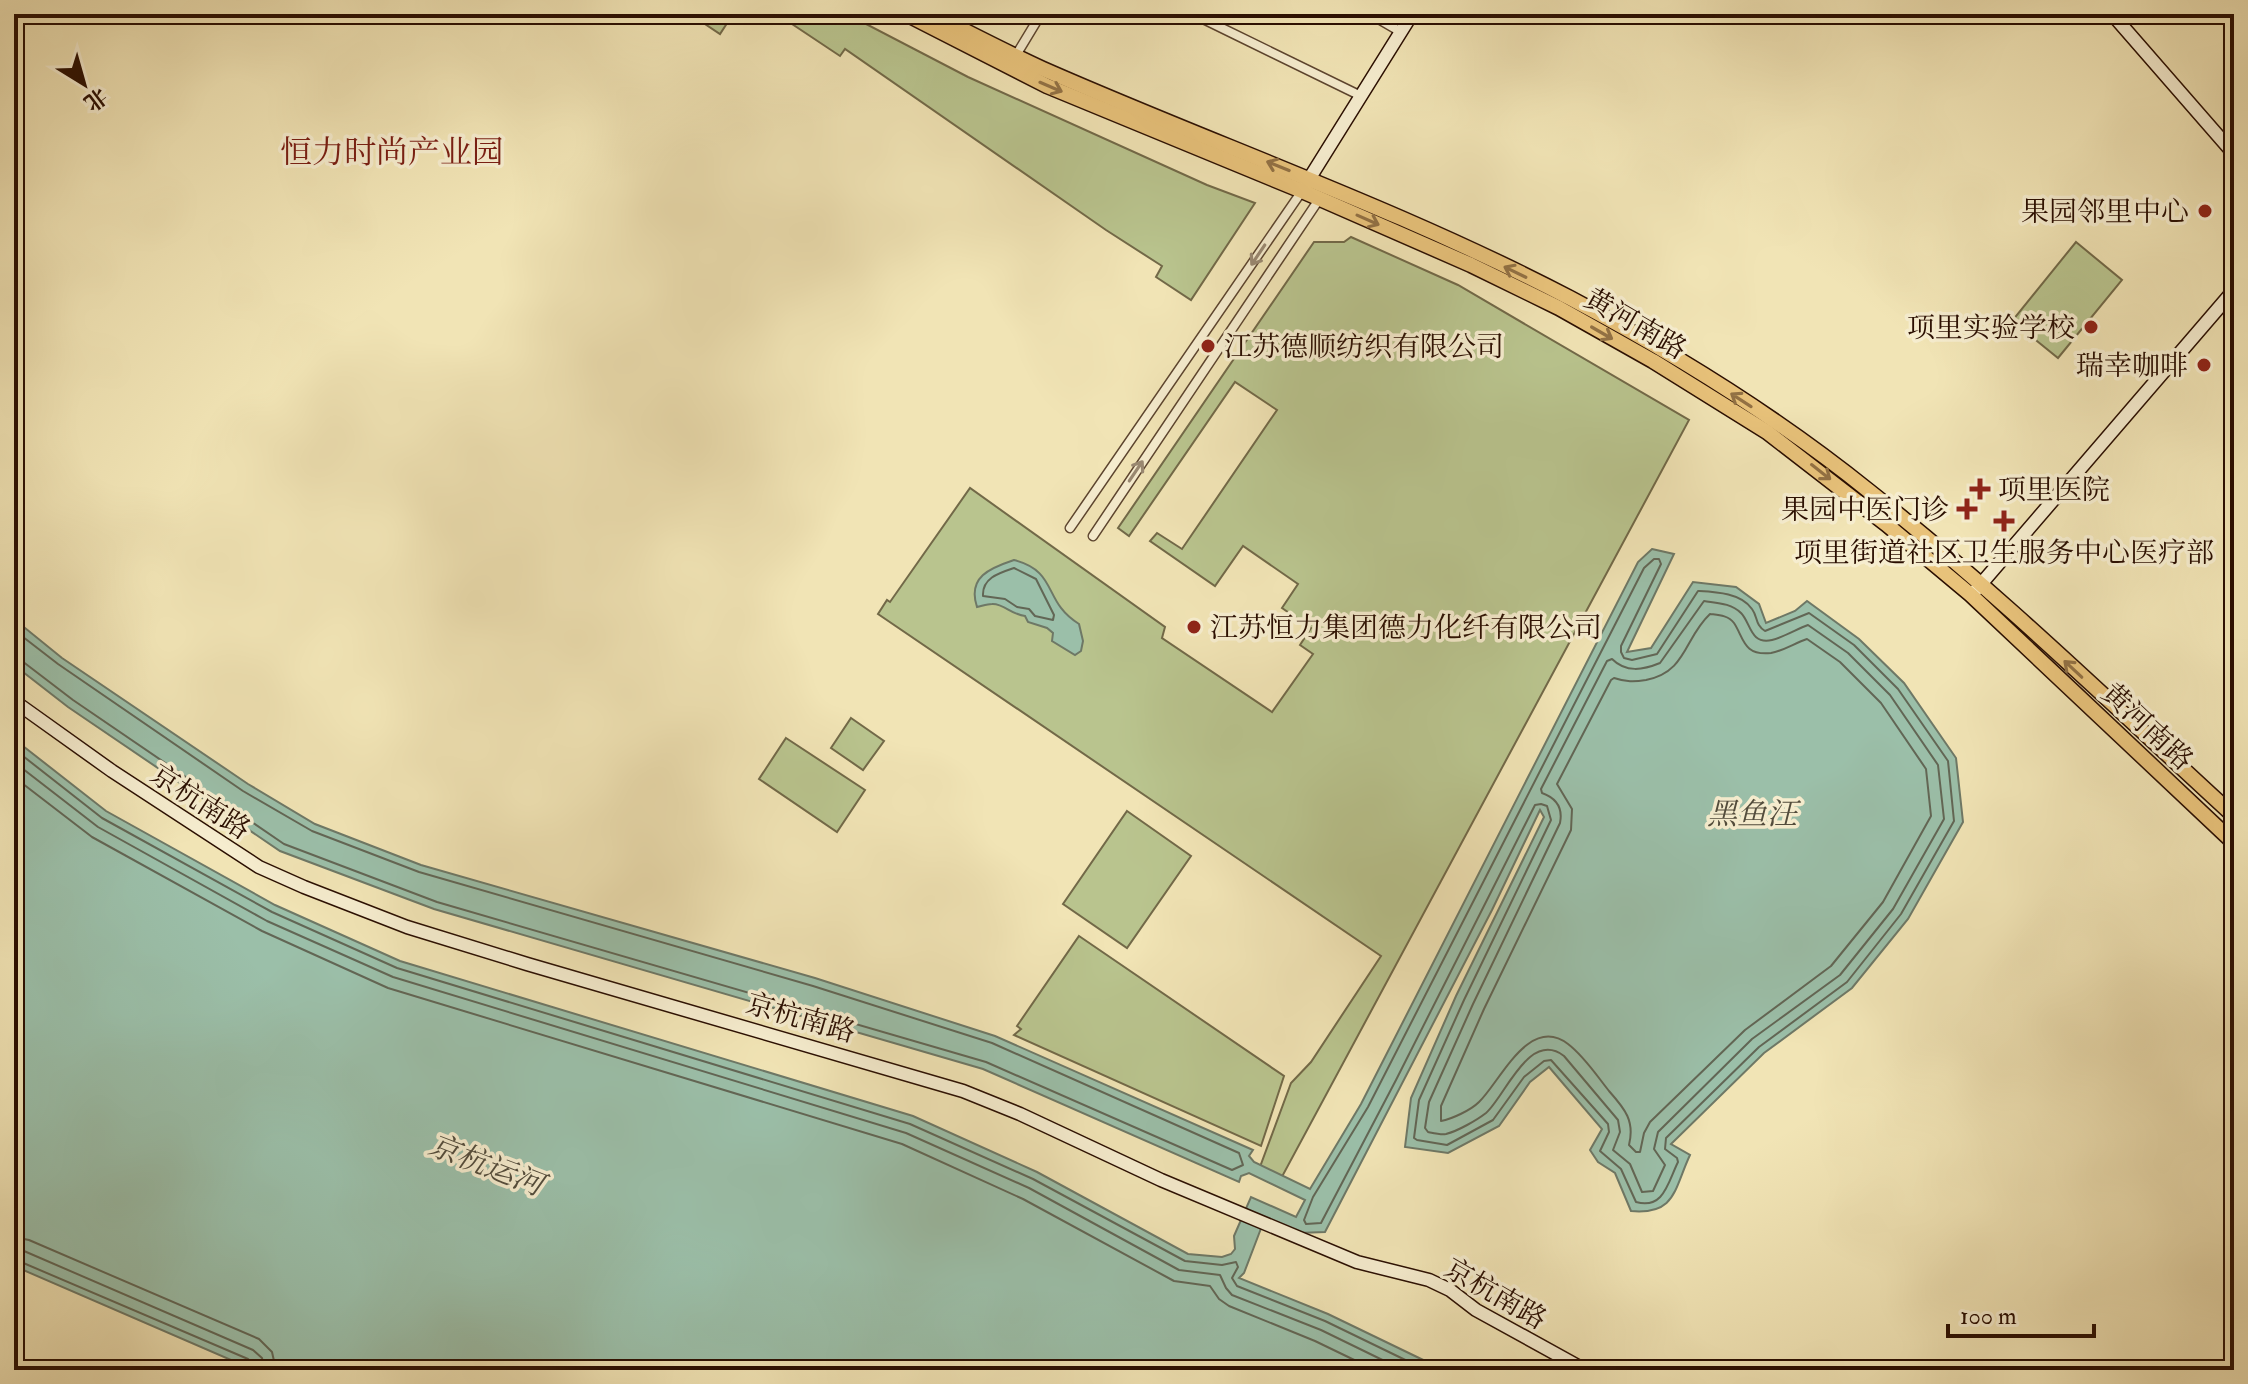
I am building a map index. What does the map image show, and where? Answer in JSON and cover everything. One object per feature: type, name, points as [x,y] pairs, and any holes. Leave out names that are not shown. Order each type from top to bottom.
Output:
[{"type":"main road","name":"黄河南路","points":[[906,14],[1012,62],[1306,185],[1559,308],[1653,361],[1778,440],[1976,590],[2234,816]]},
{"type":"main road","name":"黄河南路","points":[[932,14],[1012,62]]},
{"type":"main road","name":"黄河南路","points":[[1976,590],[2234,843]]},
{"type":"street","points":[[1012,62],[1041,14]]},
{"type":"street","points":[[1193,14],[1361,96]]},
{"type":"street","points":[[1370,14],[1401,32]]},
{"type":"street","points":[[1070,528],[1306,185],[1412,14]]},
{"type":"street","points":[[2112,14],[2234,154]]},
{"type":"street","points":[[1093,536],[1323,193]]},
{"type":"street","points":[[1976,590],[2234,290]]},
{"type":"street","name":"京杭南路","points":[[14,701],[112,771],[259,867],[304,887],[407,927],[512,960],[963,1091],[1161,1180],[1357,1262],[1429,1280],[1450,1290],[1476,1310],[1585,1370]]},
{"type":"shaded area","points":[[690,14],[733,14],[720,34]]},
{"type":"shaded area","points":[[777,14],[847,14],[968,77],[1207,185],[1255,203],[1191,300],[1156,277],[1162,266],[845,49],[840,56]]},
{"type":"shaded area","points":[[1351,237],[1458,285],[1689,420],[1277,1186],[1257,1175],[1291,1083],[1311,1062],[1381,956],[878,614],[887,600],[890,602],[970,488],[1165,627],[1162,638],[1272,712],[1313,654],[1300,645],[1311,628],[1282,608],[1298,584],[1243,546],[1215,586],[1150,541],[1157,533],[1182,549],[1277,410],[1235,382],[1129,536],[1118,528],[1314,242],[1344,242]]},
{"type":"shaded area","points":[[2076,242],[2122,280],[2058,358],[2012,321]]},
{"type":"shaded area","points":[[851,718],[884,741],[863,770],[831,748]]},
{"type":"shaded area","points":[[786,738],[865,790],[837,832],[759,779]]},
{"type":"shaded area","points":[[1127,811],[1191,856],[1127,948],[1063,904]]},
{"type":"shaded area","points":[[1079,936],[1284,1076],[1261,1146],[1014,1035],[1021,1029],[1017,1026]]},
{"type":"water","points":[[1652,549],[1674,554],[1627,652],[1651,648],[1693,582],[1736,587],[1759,604],[1766,623],[1795,611],[1807,601],[1859,639],[1904,683],[1956,758],[1963,822],[1908,919],[1852,988],[1764,1053],[1671,1144],[1690,1155],[1676,1189],[1665,1204],[1657,1209],[1631,1211],[1615,1173],[1598,1162],[1590,1150],[1602,1129],[1549,1067],[1530,1082],[1499,1126],[1448,1153],[1405,1147],[1411,1098],[1456,996],[1544,817],[1540,810],[1492,910],[1325,1232],[1298,1233],[1265,1218],[1244,1273],[1239,1278],[1328,1314],[1444,1370],[254,1370],[14,1266],[14,739],[106,811],[275,905],[400,961],[913,1116],[1037,1172],[1188,1254],[1222,1257],[1231,1254],[1235,1249],[1234,1236],[1251,1197],[1296,1217],[1305,1200],[1249,1173],[1241,1176],[1239,1182],[983,1069],[434,909],[280,851],[68,707],[14,665],[14,619],[62,658],[248,784],[315,824],[421,865],[815,978],[995,1036],[1253,1150],[1249,1156],[1254,1162],[1310,1189],[1361,1104],[1638,562]]},
{"type":"water","points":[[1014,560],[1038,572],[1067,615],[1079,624],[1083,641],[1081,651],[1075,655],[1052,641],[1053,633],[1047,628],[1028,622],[1025,616],[1000,605],[977,607],[975,588],[978,581],[989,570]]},
{"type":"place","name":"果园邻里中心","points":[[2205,211]]},
{"type":"place","name":"项里实验学校","points":[[2091,327]]},
{"type":"place","name":"江苏德顺纺织有限公司","points":[[1208,346]]},
{"type":"place","name":"瑞幸咖啡","points":[[2204,365]]},
{"type":"place","name":"项里医院","points":[[1980,489]]},
{"type":"place","name":"果园中医门诊","points":[[1967,509]]},
{"type":"place","name":"项里街道社区卫生服务中心医疗部","points":[[2004,521]]},
{"type":"place","name":"江苏恒力集团德力化纤有限公司","points":[[1194,627]]},
{"type":"district","name":"恒力时尚产业园","points":[[392,152]]},
{"type":"water label","name":"黑鱼汪","points":[[1752,814]]},
{"type":"water label","name":"京杭运河","points":[[486,1165]]}]
